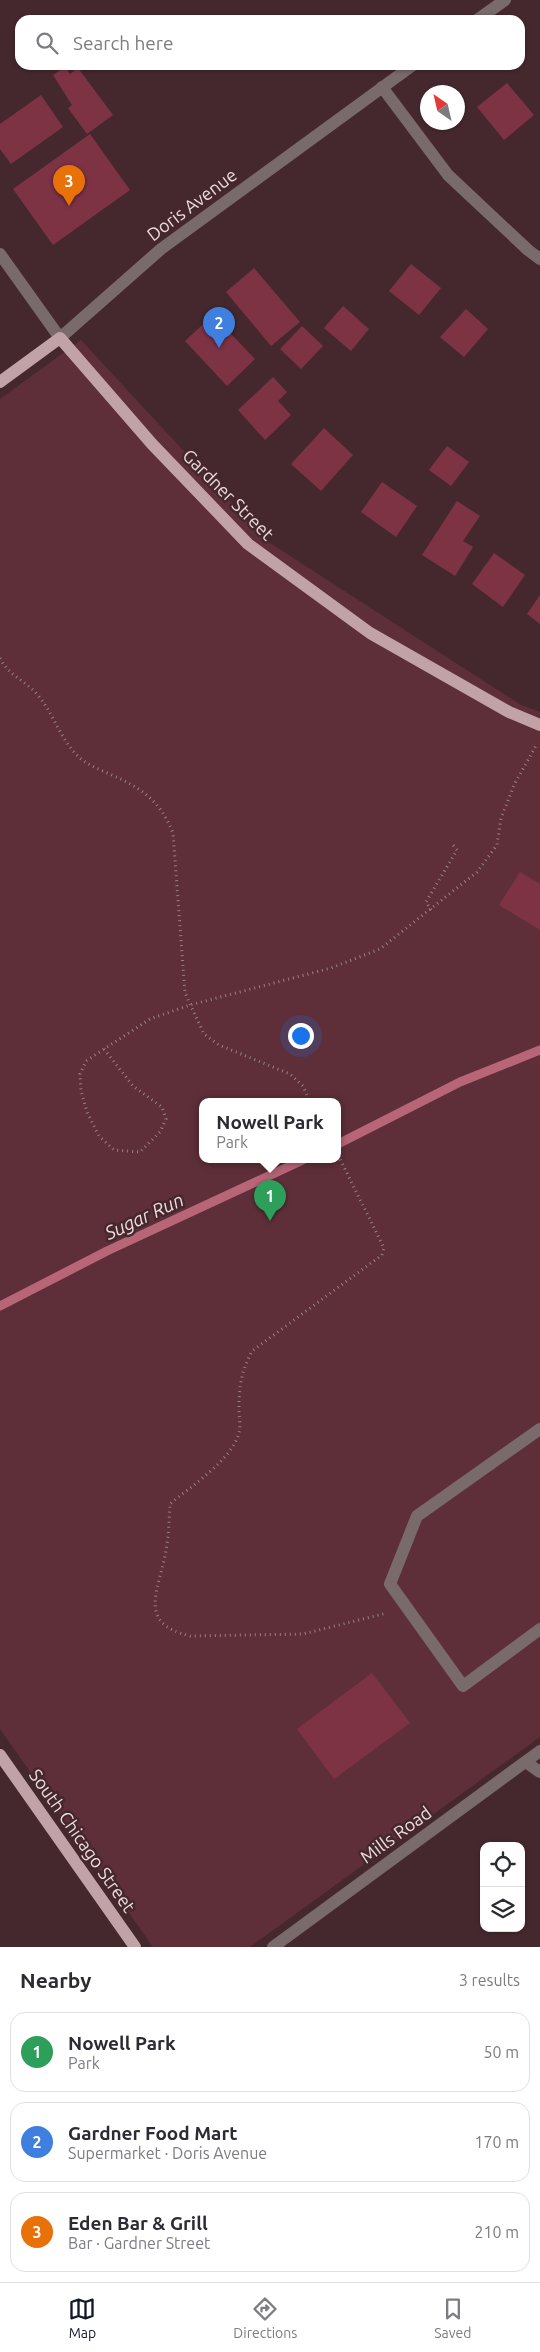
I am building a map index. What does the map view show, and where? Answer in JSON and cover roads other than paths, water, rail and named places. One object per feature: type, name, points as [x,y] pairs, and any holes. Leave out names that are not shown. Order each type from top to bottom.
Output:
[{"type":"main road","name":"Doris Avenue","points":[[0,382],[60,338]]},
{"type":"main road","name":"Gardner Street","points":[[60,338],[152,444],[248,544],[370,632],[508,712],[540,725]]},
{"type":"main road","name":"South Chicago Street","points":[[0,1755],[134,1947]]},
{"type":"street","points":[[484,15],[506,0]]},
{"type":"street","name":"Doris Avenue","points":[[60,338],[161,249],[406,70]]},
{"type":"street","points":[[382,87],[448,175],[540,259]]},
{"type":"street","name":"Gardner Street","points":[[0,254],[60,338]]},
{"type":"street","points":[[540,1429],[417,1516],[390,1584],[463,1686],[540,1629]]},
{"type":"street","name":"Mills Road","points":[[273,1947],[540,1751]]},
{"type":"street","points":[[526,1762],[540,1772]]},
{"type":"waterway","name":"Sugar Run","points":[[341,1142],[460,1082],[540,1050]]},
{"type":"waterway","name":"Sugar Run","points":[[0,1306],[107,1251],[297,1163]]},
{"type":"place","name":"Eden Bar & Grill","points":[[69,206]]},
{"type":"place","name":"Gardner Food Mart","points":[[219,348]]},
{"type":"place","name":"Nowell Park","points":[[270,1221]]}]
